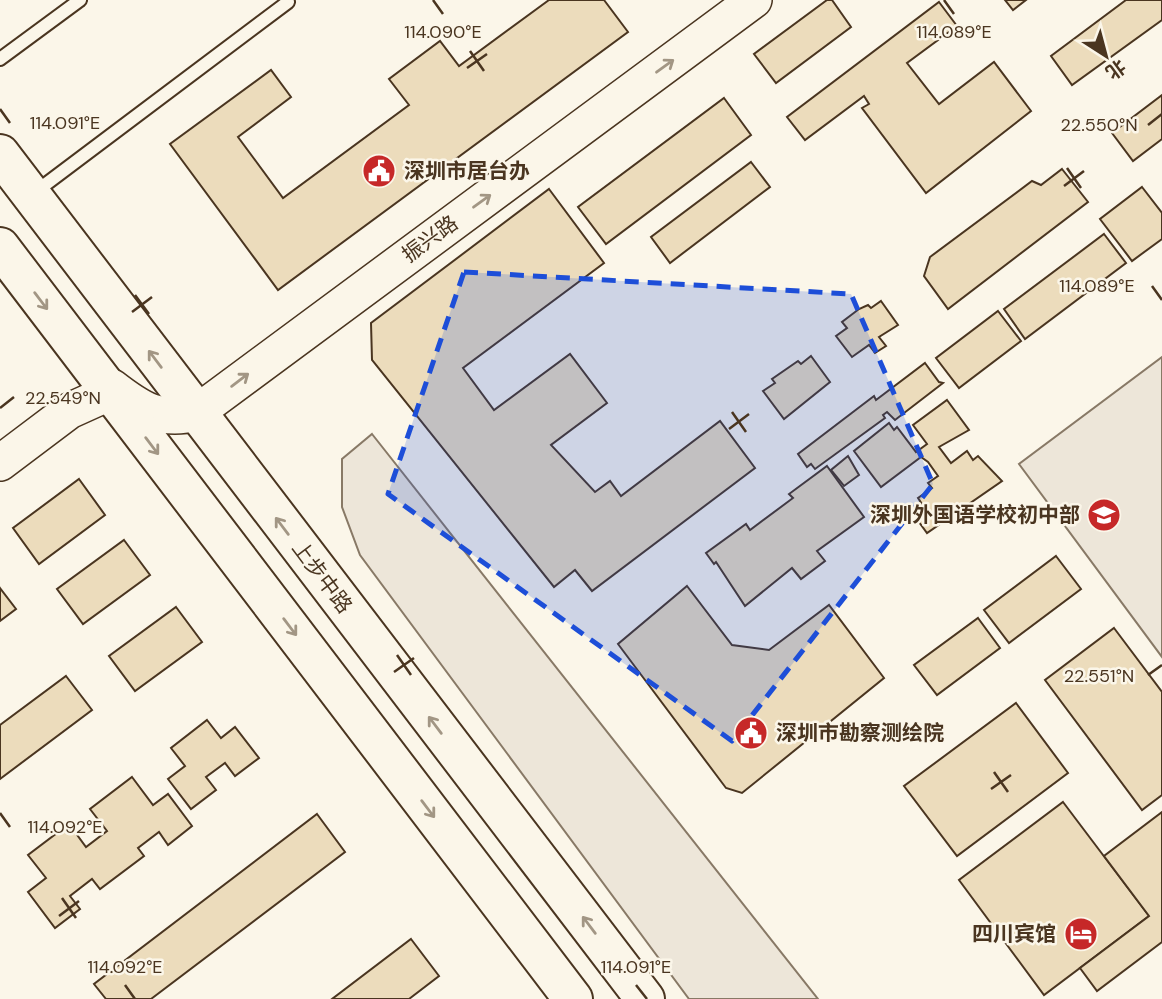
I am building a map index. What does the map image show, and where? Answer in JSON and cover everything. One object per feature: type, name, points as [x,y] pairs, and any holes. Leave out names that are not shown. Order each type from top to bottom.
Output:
[{"type":"main road","name":"上步中路","points":[[0,154],[645,999]]},
{"type":"main road","points":[[0,247],[573,999]]},
{"type":"street","name":"振兴路","points":[[196,413],[754,0]]},
{"type":"street","points":[[0,463],[105,384],[138,407],[159,416],[180,418],[196,413]]},
{"type":"lane","points":[[0,59],[80,0]]},
{"type":"lane","points":[[31,195],[288,2]]},
{"type":"highlighted area","points":[[464,272],[851,294],[933,484],[732,741],[388,494]]},
{"type":"shaded area","name":"深圳外国语学校初中部","points":[[1162,357],[1162,657],[1019,464]]},
{"type":"shaded area","points":[[372,434],[818,999],[689,999],[360,555],[342,507],[342,459]]},
{"type":"building","name":"深圳市居台办","points":[[549,0],[604,0],[628,32],[278,290],[170,144],[271,70],[291,97],[238,137],[283,198],[409,105],[389,79],[440,41],[459,66]]},
{"type":"building","points":[[827,0],[832,0],[851,27],[776,83],[754,54]]},
{"type":"building","points":[[1005,0],[1026,0],[1013,10]]},
{"type":"building","points":[[1126,0],[1162,0],[1162,20],[1072,85],[1051,56]]},
{"type":"building","points":[[939,2],[957,26],[907,63],[939,104],[994,62],[1031,111],[926,193],[862,108],[869,104],[864,96],[805,140],[787,117]]},
{"type":"building","points":[[1162,95],[1162,139],[1133,161],[1112,133]]},
{"type":"building","points":[[724,98],[751,135],[606,244],[578,207]]},
{"type":"building","points":[[751,162],[770,187],[670,263],[651,237]]},
{"type":"building","points":[[1062,169],[1088,202],[948,309],[924,276],[930,257],[1032,181],[1041,185]]},
{"type":"building","points":[[1142,187],[1162,213],[1162,239],[1132,261],[1100,219]]},
{"type":"building","points":[[549,189],[604,263],[463,368],[494,410],[570,354],[607,403],[551,445],[595,492],[610,481],[621,496],[720,421],[755,468],[592,591],[575,570],[554,587],[372,360],[371,323]]},
{"type":"building","points":[[1104,234],[1126,263],[1025,339],[1004,309]]},
{"type":"building","points":[[881,301],[898,325],[879,337],[886,346],[875,353],[869,345],[852,357],[836,336],[847,328],[842,322],[859,309],[868,305],[871,308]]},
{"type":"building","points":[[998,311],[1021,341],[959,388],[936,358]]},
{"type":"building","points":[[811,356],[830,382],[784,419],[763,391],[775,383],[772,379],[798,361],[801,364]]},
{"type":"building","points":[[925,363],[939,382],[943,383],[895,420],[887,412],[883,415],[885,418],[815,469],[811,464],[807,467],[798,454],[874,396],[876,400]]},
{"type":"building","points":[[947,400],[969,430],[939,447],[951,463],[967,451],[973,460],[978,456],[1002,481],[927,533],[916,518],[926,510],[918,498],[932,488],[928,483],[938,476],[928,462],[921,457],[881,487],[854,451],[889,423],[894,430],[897,427],[916,452],[927,444],[913,425]]},
{"type":"building","points":[[848,456],[859,475],[844,486],[831,470]]},
{"type":"building","points":[[827,466],[864,517],[817,551],[825,561],[801,579],[792,568],[745,606],[716,562],[714,564],[706,553],[746,524],[750,530],[793,498],[789,494]]},
{"type":"building","points":[[79,479],[105,515],[39,564],[13,528]]},
{"type":"building","points":[[124,540],[150,575],[83,624],[57,589]]},
{"type":"building","points":[[1056,556],[1081,589],[1009,643],[984,610]]},
{"type":"building","name":"深圳市勘察测绘院","points":[[687,586],[732,645],[769,650],[829,605],[884,678],[742,793],[726,788],[618,644]]},
{"type":"building","points":[[0,588],[16,609],[0,621]]},
{"type":"building","points":[[176,607],[202,642],[135,691],[109,656]]},
{"type":"building","points":[[978,618],[1000,648],[937,695],[914,665]]},
{"type":"building","points":[[1114,628],[1162,692],[1162,795],[1142,810],[1045,680]]},
{"type":"building","points":[[66,676],[92,710],[0,779],[0,725]]},
{"type":"building","points":[[1016,703],[1068,773],[957,856],[904,786]]},
{"type":"building","points":[[207,720],[221,738],[235,727],[259,758],[235,776],[225,763],[206,777],[216,790],[191,809],[168,779],[185,766],[171,748]]},
{"type":"building","points":[[132,777],[153,805],[168,794],[192,826],[168,845],[159,832],[138,848],[144,856],[100,889],[92,879],[70,896],[80,909],[55,928],[28,892],[46,878],[28,855],[69,824],[86,847],[107,831],[90,809]]},
{"type":"building","points":[[1063,802],[1149,916],[1044,995],[959,880]]},
{"type":"building","points":[[1162,812],[1162,942],[1097,991],[1080,968],[1149,916],[1104,856]]},
{"type":"building","points":[[317,814],[345,852],[151,999],[106,999],[94,984]]},
{"type":"building","points":[[411,939],[439,976],[409,999],[332,999]]},
{"type":"place","name":"深圳市居台办","points":[[379,171]]},
{"type":"place","name":"深圳外国语学校初中部","points":[[1104,515]]},
{"type":"place","name":"深圳市勘察测绘院","points":[[751,733]]},
{"type":"place","name":"四川宾馆","points":[[1081,934]]}]
